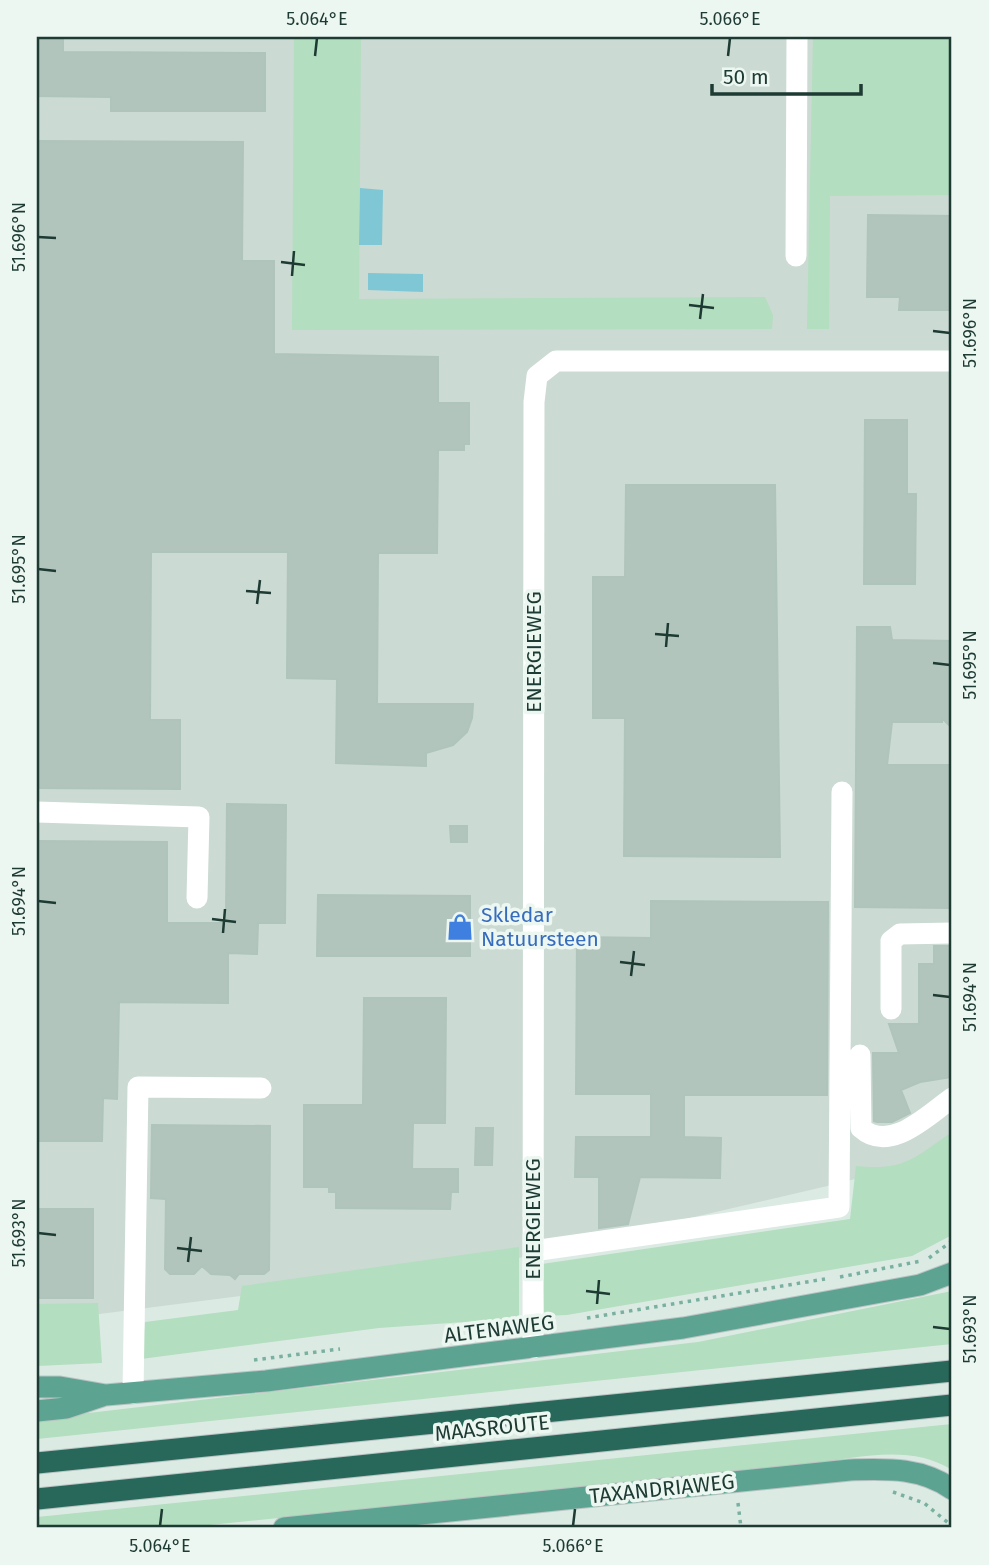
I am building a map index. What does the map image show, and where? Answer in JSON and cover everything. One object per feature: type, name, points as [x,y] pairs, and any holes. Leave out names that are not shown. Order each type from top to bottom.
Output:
[{"type":"highway","name":"MAASROUTE","points":[[37,1463],[952,1371]]},
{"type":"highway","name":"MAASROUTE","points":[[37,1499],[952,1405]]},
{"type":"main road","name":"ALTENAWEG","points":[[37,1411],[66,1408],[106,1395],[266,1381],[684,1328],[920,1284],[952,1273]]},
{"type":"main road","name":"ALTENAWEG","points":[[37,1387],[61,1387],[106,1395]]},
{"type":"main road","name":"TAXANDRIAWEG","points":[[284,1528],[850,1469],[904,1469],[939,1480],[952,1489]]},
{"type":"street","points":[[796,256],[797,37]]},
{"type":"street","name":"ENERGIEWEG","points":[[533,1348],[534,402],[537,376],[556,361],[952,361]]},
{"type":"street","points":[[533,1251],[839,1207],[842,792]]},
{"type":"street","points":[[37,812],[199,817],[197,898]]},
{"type":"street","points":[[891,1009],[891,941],[900,934],[952,933]]},
{"type":"street","points":[[860,1055],[861,1128],[868,1135],[885,1138],[901,1133],[952,1098]]},
{"type":"street","points":[[132,1393],[138,1087],[261,1088]]},
{"type":"path","name":"ALTENAWEG","points":[[574,1320],[685,1304],[926,1260],[952,1241]]},
{"type":"path","points":[[248,1360],[343,1349]]},
{"type":"path","points":[[888,1491],[924,1503],[952,1526]]},
{"type":"path","name":"TAXANDRIAWEG","points":[[725,1504],[751,1501]]},
{"type":"path","points":[[738,1503],[741,1528]]},
{"type":"shaded area","points":[[37,37],[952,37],[952,1145],[939,1157],[836,1184],[497,1263],[37,1322]]},
{"type":"green space","points":[[294,37],[361,37],[359,299],[765,297],[773,315],[772,329],[292,330]]},
{"type":"green space","points":[[813,37],[952,37],[952,195],[830,196],[829,329],[807,329]]},
{"type":"green space","points":[[952,1132],[952,1235],[912,1256],[567,1315],[544,1316],[542,1264],[850,1219],[856,1166],[886,1166],[908,1161]]},
{"type":"green space","points":[[519,1247],[519,1318],[379,1328],[141,1359],[145,1322],[238,1310],[242,1286]]},
{"type":"green space","points":[[952,1291],[952,1344],[37,1439],[37,1419],[698,1342]]},
{"type":"green space","points":[[98,1303],[102,1363],[37,1366],[37,1304]]},
{"type":"green space","points":[[952,1424],[952,1470],[920,1457],[884,1455],[180,1528],[37,1528],[37,1517]]},
{"type":"water","points":[[360,188],[383,190],[382,245],[359,245]]},
{"type":"water","points":[[368,273],[423,274],[423,292],[368,290]]},
{"type":"building","points":[[37,37],[63,37],[63,52],[265,53],[265,111],[111,111],[111,97],[37,96]]},
{"type":"building","points":[[37,141],[243,142],[242,261],[274,261],[274,354],[438,357],[438,403],[469,403],[469,444],[464,444],[464,450],[438,450],[437,553],[378,553],[377,704],[473,704],[467,732],[453,745],[426,753],[426,766],[336,763],[337,679],[287,678],[288,552],[151,552],[150,720],[180,720],[180,789],[37,788]]},
{"type":"building","points":[[868,215],[952,216],[952,310],[899,310],[900,297],[867,297]]},
{"type":"building","points":[[865,420],[907,420],[907,494],[916,494],[915,584],[864,584]]},
{"type":"building","points":[[626,485],[775,485],[780,857],[624,856],[625,718],[593,718],[593,577],[625,577]]},
{"type":"building","points":[[857,627],[890,627],[892,640],[952,641],[952,728],[942,718],[942,722],[892,722],[887,765],[952,765],[952,908],[855,907]]},
{"type":"building","points":[[227,804],[286,805],[285,923],[258,923],[257,954],[228,953],[228,1003],[119,1002],[117,1099],[103,1098],[102,1141],[37,1141],[37,841],[167,842],[167,923],[226,923]]},
{"type":"building","points":[[450,826],[467,826],[467,842],[451,842]]},
{"type":"building","points":[[318,895],[470,896],[470,956],[317,956]]},
{"type":"building","points":[[651,901],[828,902],[827,1095],[684,1095],[684,1137],[721,1138],[720,1178],[640,1177],[628,1224],[599,1228],[599,1177],[575,1177],[576,1137],[651,1137],[651,1094],[576,1094],[577,937],[651,938]]},
{"type":"building","points":[[934,946],[952,946],[952,1077],[920,1082],[901,1090],[910,1113],[892,1122],[874,1121],[873,1053],[899,1053],[889,1024],[919,1024],[919,964],[934,964]]},
{"type":"building","points":[[364,998],[446,998],[445,1123],[413,1123],[412,1169],[458,1169],[458,1192],[451,1192],[450,1209],[336,1208],[336,1192],[329,1192],[329,1187],[304,1187],[304,1105],[363,1105]]},
{"type":"building","points":[[152,1125],[270,1126],[269,1270],[264,1274],[239,1274],[235,1279],[230,1275],[211,1274],[202,1266],[194,1274],[170,1274],[165,1269],[166,1199],[151,1198]]},
{"type":"building","points":[[476,1128],[493,1128],[492,1165],[475,1165]]},
{"type":"building","points":[[37,1209],[93,1209],[93,1298],[37,1298]]},
{"type":"place","name":"Skledar Natuursteen","points":[[460,927]]}]
